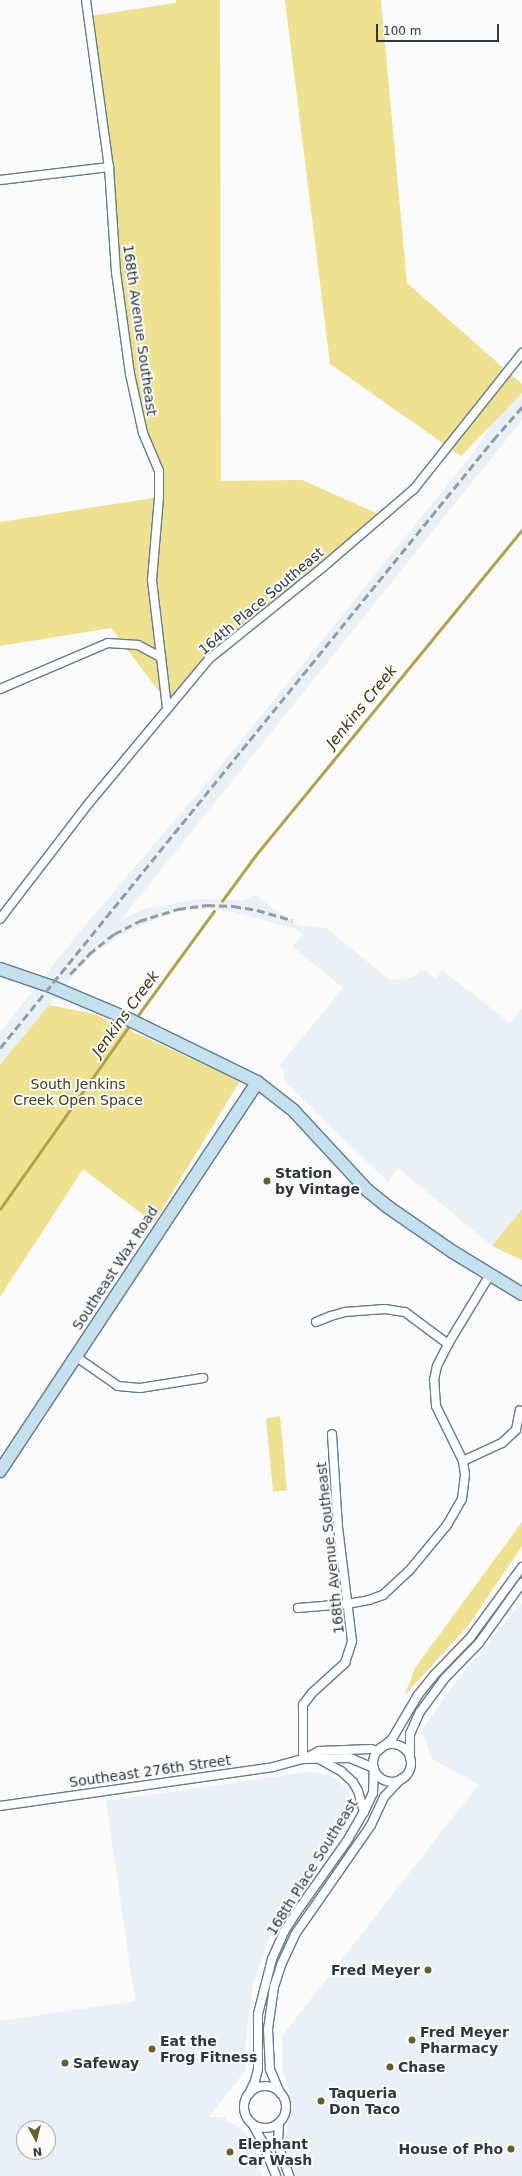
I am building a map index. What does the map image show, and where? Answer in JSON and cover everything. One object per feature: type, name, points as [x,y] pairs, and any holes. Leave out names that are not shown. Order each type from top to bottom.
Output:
[{"type":"street","name":"168th Avenue Southeast","points":[[86,0],[109,167],[116,272],[130,374],[143,433],[159,471],[159,497],[152,580],[167,708]]},
{"type":"street","points":[[0,180],[109,167]]},
{"type":"street","name":"164th Place Southeast","points":[[0,920],[89,803],[209,659],[323,567],[414,489],[522,353]]},
{"type":"street","points":[[0,689],[108,644],[138,645],[161,657]]},
{"type":"street","points":[[0,969],[50,986],[128,1019],[256,1082],[293,1110],[367,1190],[383,1203],[417,1229],[491,1273],[522,1294]]},
{"type":"street","name":"Southeast Wax Road","points":[[0,1471],[256,1082]]},
{"type":"street","points":[[298,1608],[347,1604],[369,1600],[383,1595],[409,1571],[447,1525],[462,1499],[465,1474],[463,1461],[436,1406],[433,1391],[437,1366],[448,1344],[491,1273]]},
{"type":"street","points":[[316,1322],[345,1312],[385,1309],[405,1312],[448,1344]]},
{"type":"street","points":[[75,1356],[118,1386],[140,1388],[203,1378]]},
{"type":"street","points":[[463,1461],[502,1443],[516,1430],[520,1410]]},
{"type":"street","name":"168th Avenue Southeast","points":[[303,1759],[303,1705],[312,1693],[339,1670],[348,1655],[352,1641],[338,1527],[332,1434]]},
{"type":"street","points":[[522,1567],[470,1638],[434,1675],[418,1695],[392,1739],[378,1751],[374,1759],[374,1769],[377,1775],[386,1781],[391,1782],[401,1779],[409,1770],[410,1734],[420,1712],[445,1678],[479,1643],[522,1583]]},
{"type":"street","points":[[378,1751],[388,1745],[399,1746],[408,1753],[410,1758]]},
{"type":"street","name":"Southeast 276th Street","points":[[0,1806],[273,1767],[303,1759],[319,1751],[370,1749],[378,1751]]},
{"type":"street","name":"Southeast 276th Street","points":[[303,1759],[321,1760],[350,1758],[374,1769]]},
{"type":"street","name":"Southeast 276th Street","points":[[321,1760],[341,1770],[353,1782],[358,1790],[364,1812]]},
{"type":"street","name":"168th Place Southeast","points":[[249,2094],[255,2081],[258,2069],[258,2014],[272,1959],[296,1913],[347,1841],[364,1812],[373,1793],[374,1769]]},
{"type":"street","name":"168th Place Southeast","points":[[280,2093],[270,2069],[268,2029],[274,1987],[281,1965],[296,1933],[371,1825],[384,1797],[401,1779]]},
{"type":"street","points":[[253,2125],[267,2128],[279,2123],[284,2118],[286,2109],[285,2099],[280,2093],[268,2086],[254,2089],[249,2094],[244,2104],[245,2115],[253,2125],[262,2141],[276,2176]]},
{"type":"street","points":[[279,2123],[278,2145],[289,2176]]},
{"type":"shaded area","points":[[522,393],[522,420],[120,921],[144,909],[198,899],[244,900],[254,895],[299,926],[326,928],[390,980],[413,977],[422,969],[436,979],[442,970],[510,1023],[522,1009],[522,1209],[492,1246],[398,1168],[388,1182],[284,1081],[284,1070],[279,1066],[343,988],[293,947],[303,934],[296,929],[234,912],[207,909],[183,910],[156,919],[121,935],[96,952],[78,970],[0,1065],[0,1032],[78,934],[214,774],[473,453],[491,425]]},
{"type":"shaded area","points":[[522,1603],[522,2176],[296,2176],[284,2144],[288,2127],[289,2092],[283,2071],[282,2036],[478,1785],[431,1758],[422,1730],[457,1680]]},
{"type":"shaded area","points":[[308,1772],[322,1773],[334,1777],[348,1790],[352,1803],[350,1818],[270,1936],[253,1984],[245,2046],[246,2070],[209,2117],[226,2117],[226,2121],[235,2124],[242,2129],[255,2149],[259,2169],[263,2176],[0,2176],[0,2021],[135,2001],[106,1801]]},
{"type":"green space","points":[[176,0],[220,0],[221,481],[302,480],[383,516],[166,701],[111,628],[0,646],[0,522],[159,497],[159,471],[130,374],[89,16],[176,3]]},
{"type":"green space","points":[[285,0],[381,0],[407,283],[522,384],[522,393],[461,456],[330,364]]},
{"type":"green space","name":"South Jenkins Creek Open Space","points":[[49,1005],[94,1014],[240,1081],[154,1223],[83,1169],[0,1297],[0,1065]]},
{"type":"green space","points":[[522,1209],[522,1260],[492,1246]]},
{"type":"green space","points":[[280,1416],[287,1490],[273,1492],[266,1419]]},
{"type":"green space","points":[[522,1522],[522,1546],[468,1626],[405,1695],[415,1668]]},
{"type":"waterway","name":"Jenkins Creek","points":[[222,901],[255,856],[522,530]]},
{"type":"waterway","name":"Jenkins Creek","points":[[136,1018],[214,911]]},
{"type":"waterway","name":"Jenkins Creek","points":[[0,1209],[130,1025]]},
{"type":"railway","points":[[0,1048],[493,440],[522,407]]},
{"type":"railway","points":[[70,974],[89,954],[114,934],[139,921],[178,909],[207,905],[233,906],[257,910],[293,920]]},
{"type":"place","name":"Station by Vintage","points":[[267,1181]]},
{"type":"place","name":"Fred Meyer","points":[[428,1970]]},
{"type":"place","name":"Fred Meyer Pharmacy","points":[[412,2040]]},
{"type":"place","name":"Eat the Frog Fitness","points":[[152,2049]]},
{"type":"place","name":"Safeway","points":[[65,2063]]},
{"type":"place","name":"Chase","points":[[390,2067]]},
{"type":"place","name":"Taqueria Don Taco","points":[[321,2101]]},
{"type":"place","name":"House of Pho","points":[[511,2149]]},
{"type":"place","name":"Elephant Car Wash","points":[[230,2152]]}]
